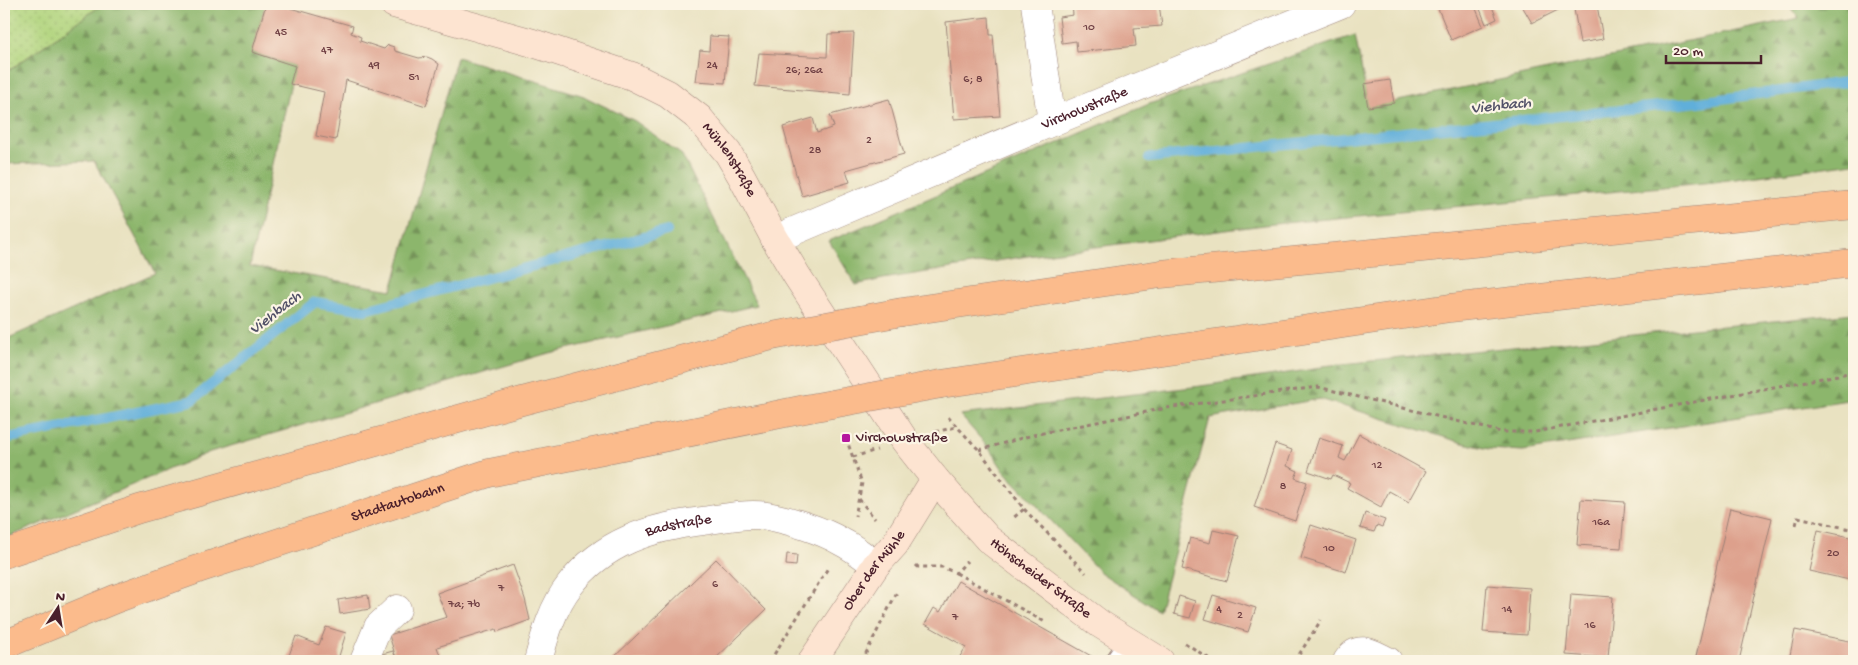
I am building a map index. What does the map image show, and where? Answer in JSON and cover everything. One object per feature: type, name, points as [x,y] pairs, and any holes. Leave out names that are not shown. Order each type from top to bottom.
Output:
[{"type":"highway","points":[[4,554],[148,506],[522,400],[772,336],[902,312],[1161,274],[1854,205]]},
{"type":"highway","name":"Stadtautobahn","points":[[4,645],[115,599],[198,569],[489,473],[941,384],[1450,308],[1854,263]]},
{"type":"street","name":"Mühlenstraße","points":[[394,4],[602,65],[632,76],[668,94],[699,118],[716,137],[742,177],[775,239],[899,432],[935,479]]},
{"type":"street","points":[[1035,4],[1052,122]]},
{"type":"street","name":"Virchowstraße","points":[[775,239],[1052,122],[1341,4]]},
{"type":"street","name":"Ober der Mühle","points":[[812,661],[876,565],[895,544],[935,479]]},
{"type":"street","name":"Höhscheider Straße","points":[[935,479],[988,539],[1100,624],[1120,651],[1160,661]]},
{"type":"street","name":"Badstraße","points":[[538,661],[551,620],[570,585],[593,562],[626,539],[642,533],[679,524],[748,515],[766,516],[802,526],[843,542],[876,565]]},
{"type":"street","points":[[364,661],[378,627],[397,609]]},
{"type":"street","points":[[1346,661],[1360,650],[1367,651],[1388,661]]},
{"type":"path","points":[[948,417],[979,450],[1033,435],[1166,408],[1318,388],[1501,432],[1535,432],[1854,372]]},
{"type":"path","points":[[770,661],[843,542],[857,513],[862,483],[846,438]]},
{"type":"path","points":[[1024,509],[1088,576]]},
{"type":"path","points":[[1796,525],[1798,517],[1854,530]]},
{"type":"path","points":[[911,574],[918,567]]},
{"type":"path","points":[[956,573],[1052,626]]},
{"type":"path","points":[[862,661],[898,589]]},
{"type":"path","points":[[1296,661],[1321,620]]},
{"type":"path","points":[[1182,640],[1213,661]]},
{"type":"green space","points":[[14,4],[103,4],[4,74],[4,11]]},
{"type":"green space","points":[[103,4],[266,4],[252,52],[295,66],[250,266],[392,290],[457,57],[581,95],[635,121],[682,155],[757,305],[549,353],[210,452],[4,539],[4,340],[155,273],[94,161],[4,164],[4,74]]},
{"type":"green space","points":[[1787,4],[1854,4],[1854,163],[1714,182],[1264,225],[1028,256],[856,285],[829,241],[1149,104],[1355,35],[1369,107],[1799,18]]},
{"type":"green space","points":[[1854,313],[1854,399],[1523,451],[1489,449],[1463,443],[1320,399],[1210,418],[1159,611],[1100,572],[1004,471],[988,447],[960,415],[1201,386],[1321,368],[1322,366]]},
{"type":"building","points":[[266,4],[276,4],[353,26],[351,33],[361,37],[360,41],[384,49],[388,45],[394,47],[395,51],[419,58],[427,57],[432,59],[439,64],[426,106],[346,80],[336,140],[316,136],[324,92],[290,84],[295,66],[252,52]]},
{"type":"building","points":[[1072,4],[1159,4],[1162,26],[1134,28],[1136,46],[1077,52],[1076,41],[1062,43],[1059,17],[1073,15]]},
{"type":"building","points":[[1441,4],[1474,4],[1483,26],[1451,40],[1437,6]]},
{"type":"building","points":[[1478,4],[1491,4],[1497,19],[1486,24]]},
{"type":"building","points":[[1521,4],[1558,4],[1560,9],[1532,23]]},
{"type":"building","points":[[1597,5],[1603,39],[1580,43],[1574,9]]},
{"type":"building","points":[[989,17],[990,35],[993,35],[1000,116],[954,119],[946,22]]},
{"type":"building","points":[[854,33],[850,94],[755,86],[759,53],[827,57],[828,34]]},
{"type":"building","points":[[710,36],[729,37],[725,83],[696,81],[700,50],[709,51]]},
{"type":"building","points":[[1390,80],[1394,103],[1368,107],[1364,84]]},
{"type":"building","points":[[889,99],[904,154],[846,170],[850,182],[802,196],[783,127],[813,118],[817,133],[834,127],[830,115]]},
{"type":"building","points":[[1359,434],[1426,471],[1409,502],[1389,491],[1381,507],[1347,488],[1350,483],[1333,475],[1331,479],[1308,471],[1319,438],[1343,446],[1339,458],[1345,461]]},
{"type":"building","points":[[1275,444],[1292,450],[1287,466],[1298,471],[1295,478],[1307,482],[1295,521],[1254,507]]},
{"type":"building","points":[[1581,499],[1625,502],[1621,548],[1577,545]]},
{"type":"building","points":[[1730,508],[1772,518],[1739,661],[1695,661]]},
{"type":"building","points":[[1365,513],[1385,520],[1382,527],[1377,525],[1374,532],[1360,528]]},
{"type":"building","points":[[1311,525],[1356,540],[1346,572],[1301,558]]},
{"type":"building","points":[[1213,530],[1239,536],[1227,581],[1182,569],[1190,538],[1210,543]]},
{"type":"building","points":[[1818,530],[1854,538],[1854,581],[1809,571]]},
{"type":"building","points":[[787,554],[797,555],[796,566],[786,565]]},
{"type":"building","points":[[716,559],[766,610],[713,661],[610,661]]},
{"type":"building","points":[[513,565],[530,620],[497,632],[496,629],[437,647],[442,661],[376,661],[375,656],[393,651],[396,658],[389,635],[447,617],[437,593]]},
{"type":"building","points":[[958,581],[1100,661],[957,661],[966,647],[925,624],[934,608],[940,612]]},
{"type":"building","points":[[1487,585],[1530,588],[1527,635],[1483,632]]},
{"type":"building","points":[[1571,594],[1613,597],[1608,658],[1566,655]]},
{"type":"building","points":[[368,595],[370,609],[340,614],[338,600]]},
{"type":"building","points":[[1213,595],[1256,608],[1248,632],[1205,619]]},
{"type":"building","points":[[1179,596],[1195,601],[1190,618],[1174,614]]},
{"type":"building","points":[[326,627],[346,633],[339,656],[341,661],[287,661],[296,636],[319,645]]},
{"type":"building","points":[[1795,630],[1854,642],[1854,661],[1792,661],[1793,656],[1790,655]]},
{"type":"waterway","name":"Viehbach","points":[[1149,158],[1699,102],[1854,81]]},
{"type":"waterway","name":"Viehbach","points":[[4,439],[191,401],[315,302],[365,310],[667,231]]},
{"type":"place","name":"Virchowstraße","points":[[846,438]]}]
